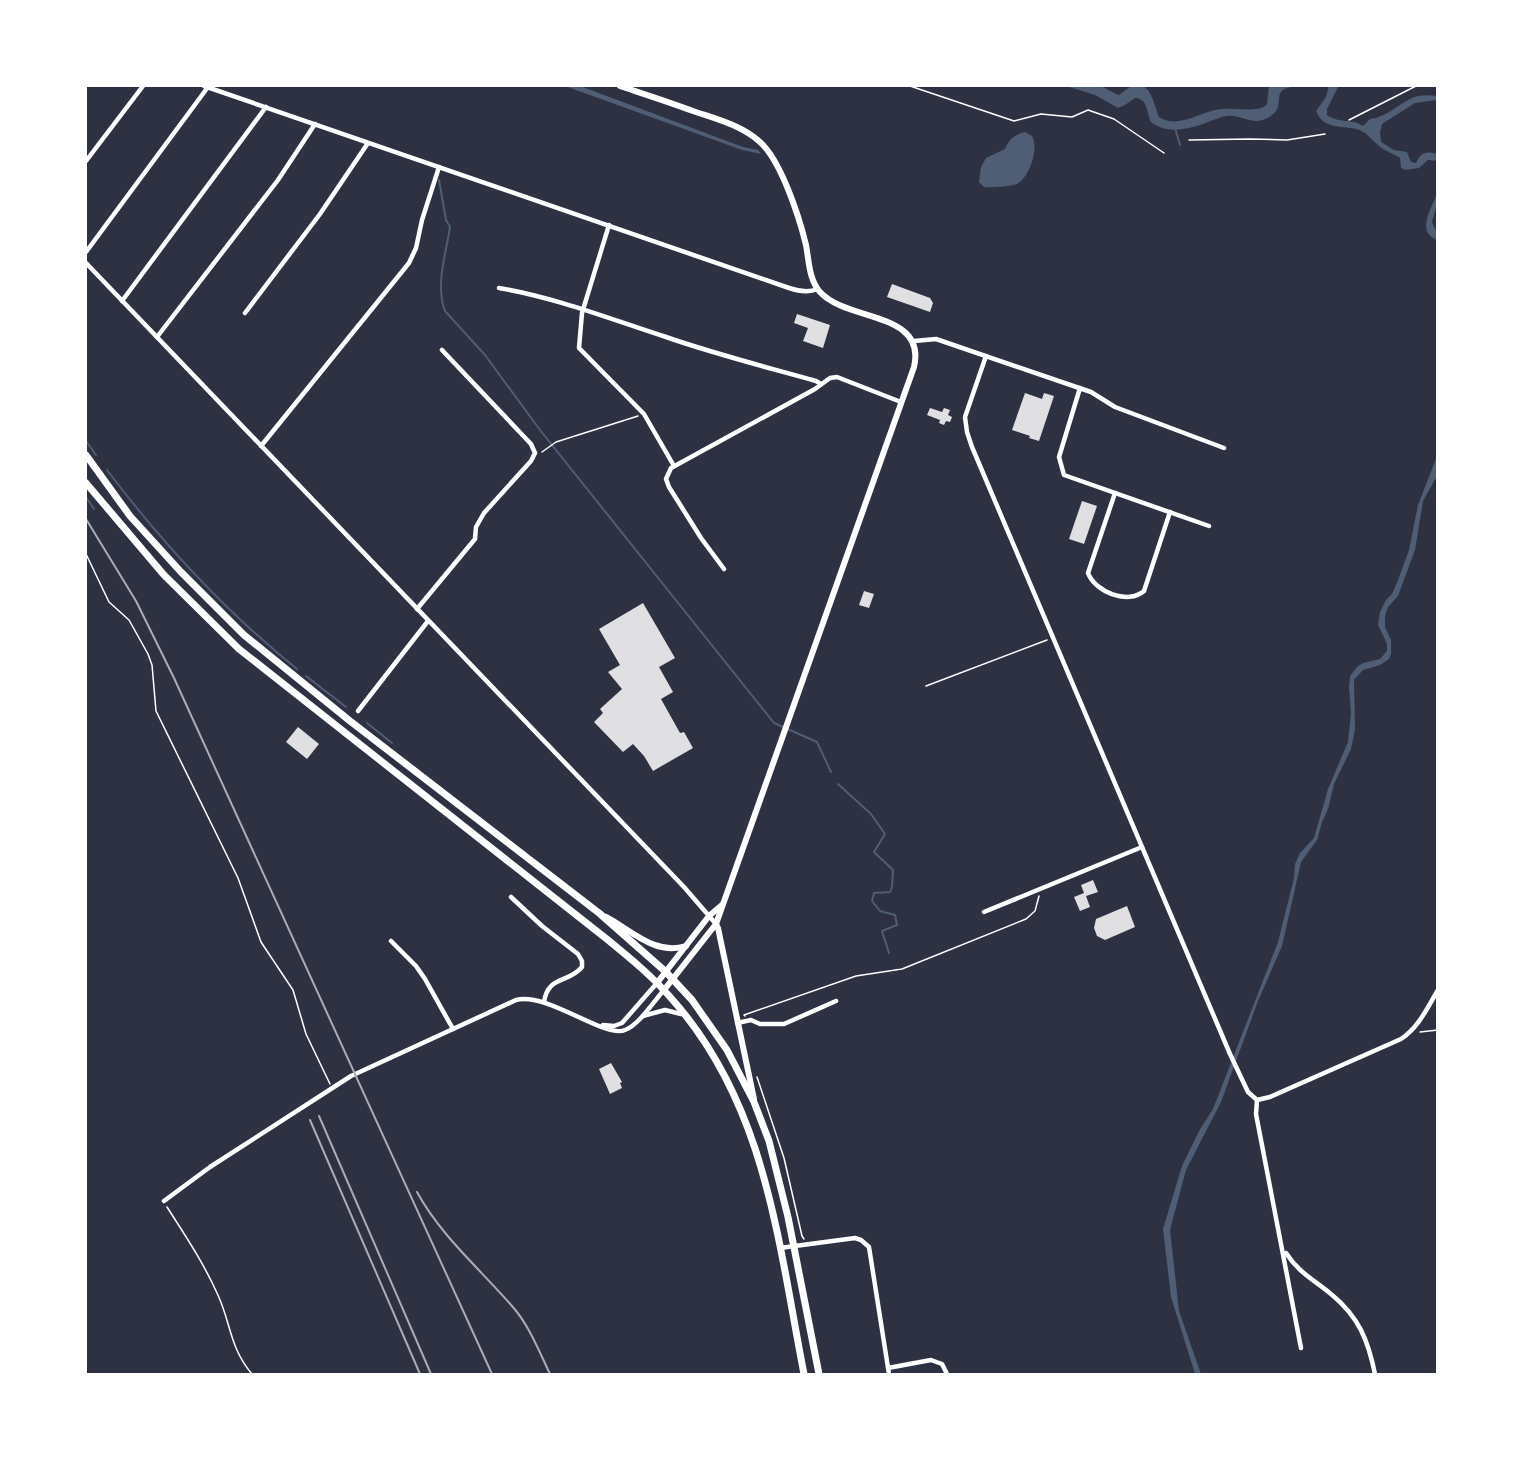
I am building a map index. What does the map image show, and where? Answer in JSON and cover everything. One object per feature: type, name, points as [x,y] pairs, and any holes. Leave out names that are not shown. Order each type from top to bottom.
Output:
[{"type":"main road","points":[[620,86],[735,126],[765,147],[772,155],[782,175],[803,233],[812,277],[818,289],[833,302],[900,328],[914,341],[915,360],[716,924],[664,990]]},
{"type":"main road","points":[[86,455],[130,516],[181,572],[244,635],[350,721],[599,913],[666,972],[697,1006],[721,1040],[754,1102],[775,1158],[819,1374]]},
{"type":"main road","points":[[86,483],[164,575],[239,649],[608,940],[657,983],[685,1015],[724,1074],[750,1130],[766,1182],[804,1374]]},
{"type":"main road","points":[[657,983],[709,916],[722,905]]},
{"type":"main road","points":[[599,913],[658,947],[672,949],[686,945]]},
{"type":"main road","points":[[716,924],[754,1102]]},
{"type":"street","points":[[86,161],[143,86]]},
{"type":"street","points":[[86,252],[206,86],[798,291],[818,289]]},
{"type":"street","points":[[122,301],[266,107]]},
{"type":"street","points":[[157,337],[278,180],[315,124]]},
{"type":"street","points":[[245,313],[320,214],[368,143]]},
{"type":"street","points":[[261,446],[409,263],[416,248],[422,220],[439,167]]},
{"type":"street","points":[[609,225],[584,308],[579,348],[644,414],[674,466]]},
{"type":"street","points":[[86,263],[716,924]]},
{"type":"street","points":[[499,288],[584,308],[682,343],[821,384]]},
{"type":"street","points":[[914,341],[933,339],[1080,388],[1115,407],[1224,448]]},
{"type":"street","points":[[417,609],[475,539],[476,527],[484,513],[536,453],[531,444],[442,350]]},
{"type":"street","points":[[986,356],[965,417],[967,432],[1231,1057],[1248,1092],[1257,1100]]},
{"type":"street","points":[[724,569],[701,538],[669,487],[667,475],[674,466],[830,378],[837,377],[901,402]]},
{"type":"street","points":[[1080,388],[1059,457],[1064,475],[1209,526]]},
{"type":"street","points":[[1115,493],[1088,573],[1091,582],[1100,589],[1127,598],[1137,597],[1144,591],[1170,512]]},
{"type":"street","points":[[358,711],[428,621]]},
{"type":"street","points":[[984,912],[1142,847]]},
{"type":"street","points":[[511,897],[542,926],[578,954],[582,961],[582,967],[577,972],[551,984],[545,994],[544,1002]]},
{"type":"street","points":[[391,941],[422,974],[453,1029]]},
{"type":"street","points":[[598,1024],[615,1026],[621,1023],[657,983]]},
{"type":"street","points":[[164,1201],[210,1167],[332,1087],[355,1074],[516,1000],[544,1002],[610,1031],[623,1032],[634,1025],[664,990]]},
{"type":"street","points":[[1257,1100],[1270,1097],[1401,1039],[1410,1033],[1424,1015],[1437,990]]},
{"type":"street","points":[[737,1023],[751,1020],[760,1024],[784,1023],[836,1001]]},
{"type":"street","points":[[641,1017],[665,1010],[685,1015]]},
{"type":"street","points":[[1257,1100],[1256,1114],[1301,1348]]},
{"type":"street","points":[[780,1248],[855,1238],[869,1247],[889,1374]]},
{"type":"street","points":[[1284,1251],[1295,1267],[1330,1293],[1355,1320],[1367,1341],[1376,1374]]},
{"type":"street","points":[[888,1368],[931,1360],[942,1364],[947,1374]]},
{"type":"path","points":[[910,86],[1014,121],[1041,114],[1072,117],[1088,110],[1114,119],[1164,153]]},
{"type":"path","points":[[1349,120],[1416,86]]},
{"type":"path","points":[[1189,140],[1287,140],[1324,134]]},
{"type":"path","points":[[536,453],[556,442],[644,414]]},
{"type":"path","points":[[86,554],[109,602],[129,620],[148,654],[152,664],[156,711],[161,724],[238,878],[261,942],[293,990],[306,1034],[332,1087]]},
{"type":"path","points":[[926,686],[1053,637]]},
{"type":"path","points":[[745,1021],[744,1015],[856,976],[902,969],[1026,919],[1036,908],[1040,889]]},
{"type":"path","points":[[1410,1033],[1437,1030]]},
{"type":"path","points":[[755,1070],[784,1158],[802,1236],[810,1239],[811,1245]]},
{"type":"path","points":[[164,1201],[212,1281],[219,1295],[233,1344],[252,1374]]},
{"type":"water","points":[[565,86],[580,86],[743,147],[758,150],[761,154],[742,150]]},
{"type":"water","points":[[1066,86],[1101,86],[1118,95],[1130,87],[1143,86],[1151,94],[1159,117],[1174,121],[1214,110],[1247,110],[1264,107],[1267,104],[1269,86],[1297,86],[1283,90],[1276,111],[1265,119],[1254,121],[1226,116],[1194,127],[1172,130],[1151,122],[1144,103],[1139,99],[1135,98],[1118,108],[1095,95]]},
{"type":"water","points":[[1329,86],[1338,87],[1327,109],[1327,115],[1363,126],[1370,119],[1383,115],[1412,98],[1423,95],[1437,96],[1437,100],[1415,103],[1382,124],[1380,133],[1381,142],[1394,150],[1407,152],[1411,162],[1416,163],[1422,155],[1427,153],[1437,154],[1437,161],[1428,160],[1419,168],[1406,170],[1401,168],[1400,158],[1383,149],[1365,133],[1325,123],[1316,111],[1326,97]]},
{"type":"water","points":[[1025,132],[1032,136],[1034,141],[1034,155],[1026,175],[1015,185],[984,187],[979,182],[981,167],[986,158],[1005,149],[1012,138]]},
{"type":"water","points":[[1437,194],[1437,205],[1432,222],[1437,233],[1437,240],[1427,232],[1426,226]]},
{"type":"water","points":[[1437,456],[1437,476],[1423,501],[1415,550],[1398,596],[1388,607],[1385,616],[1385,627],[1391,640],[1391,654],[1389,659],[1380,665],[1363,670],[1354,680],[1355,730],[1351,749],[1334,784],[1317,840],[1301,862],[1282,946],[1258,1001],[1221,1102],[1186,1170],[1170,1230],[1179,1311],[1201,1374],[1195,1374],[1171,1297],[1163,1229],[1182,1166],[1213,1109],[1278,942],[1294,878],[1295,864],[1300,853],[1314,838],[1328,789],[1348,742],[1351,713],[1350,676],[1358,666],[1380,659],[1387,651],[1387,644],[1378,625],[1380,612],[1392,594],[1409,550],[1418,505]]},
{"type":"building","points":[[892,284],[930,298],[933,303],[930,312],[887,297]]},
{"type":"building","points":[[797,314],[830,325],[823,348],[803,341],[808,328],[794,323]]},
{"type":"building","points":[[1025,393],[1042,399],[1044,393],[1054,396],[1039,441],[1012,430]]},
{"type":"building","points":[[930,408],[942,412],[944,408],[950,410],[948,415],[952,417],[950,422],[946,421],[944,425],[939,423],[940,420],[927,415]]},
{"type":"building","points":[[1082,501],[1097,506],[1084,544],[1069,539]]},
{"type":"building","points":[[864,591],[874,594],[869,608],[859,605]]},
{"type":"building","points":[[643,603],[675,658],[659,667],[673,692],[661,699],[680,733],[684,732],[693,748],[653,771],[633,744],[623,752],[594,722],[603,713],[600,709],[622,689],[608,672],[620,665],[599,629]]},
{"type":"building","points":[[298,727],[319,744],[307,759],[286,742]]},
{"type":"building","points":[[1093,880],[1098,892],[1086,896],[1090,907],[1080,911],[1074,897],[1084,893],[1081,885]]},
{"type":"building","points":[[1127,906],[1135,927],[1105,940],[1097,936],[1094,928],[1096,919]]},
{"type":"building","points":[[611,1063],[622,1082],[620,1083],[622,1088],[610,1094],[599,1069]]},
{"type":"waterway","points":[[1175,128],[1180,145]]},
{"type":"waterway","points":[[439,180],[446,220],[450,227],[441,280],[445,311],[485,355],[540,430],[774,723],[817,742],[831,772]]},
{"type":"waterway","points":[[86,441],[96,455]]},
{"type":"waterway","points":[[107,470],[196,576],[245,624],[297,669]]},
{"type":"waterway","points":[[86,497],[94,509]]},
{"type":"waterway","points":[[306,676],[346,707]]},
{"type":"waterway","points":[[367,723],[392,743]]},
{"type":"waterway","points":[[838,784],[871,814],[885,834],[874,852],[893,870],[892,887],[890,892],[874,893],[872,901],[880,911],[895,915],[897,925],[882,931],[889,953]]},
{"type":"railway","points":[[86,519],[136,601],[174,678],[492,1374]]},
{"type":"railway","points":[[319,1116],[431,1374]]},
{"type":"railway","points":[[310,1120],[420,1374]]},
{"type":"railway","points":[[417,1192],[437,1223],[524,1321],[550,1374]]}]
